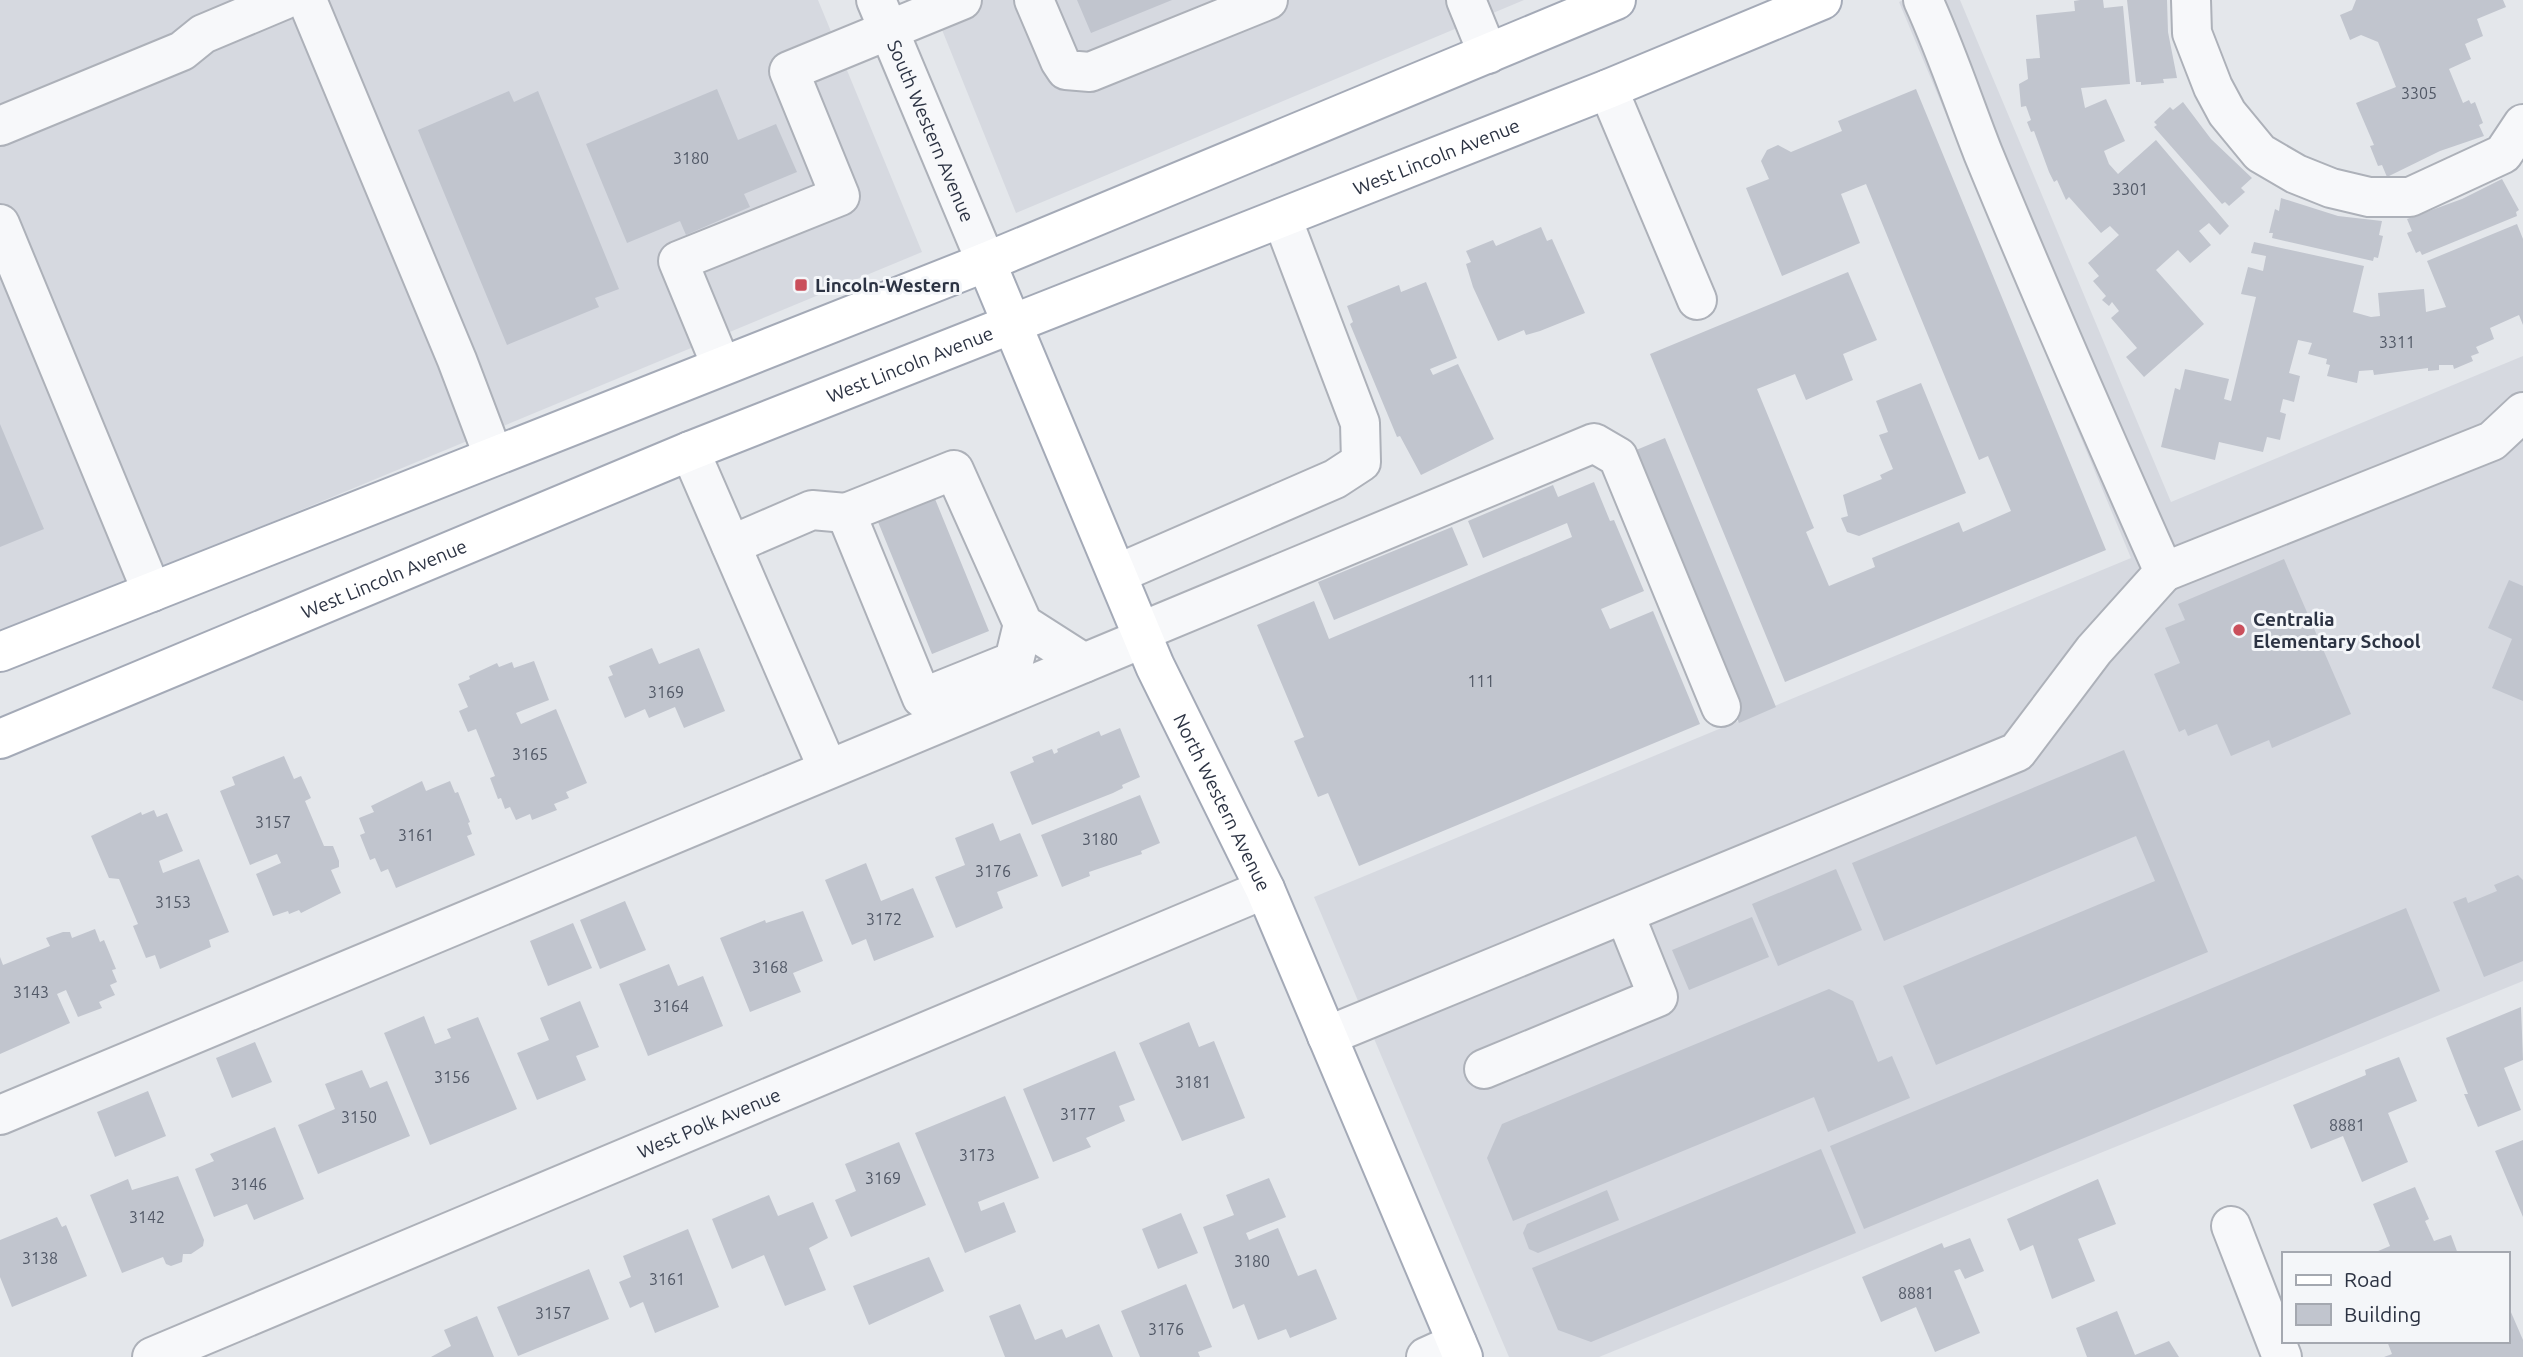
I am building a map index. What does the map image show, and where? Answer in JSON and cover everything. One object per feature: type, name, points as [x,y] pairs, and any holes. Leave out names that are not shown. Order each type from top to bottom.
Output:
[{"type":"main road","points":[[0,652],[986,262],[1614,0]]},
{"type":"main road","name":"West Lincoln Avenue","points":[[0,739],[690,451],[1608,89],[1822,0]]},
{"type":"main road","name":"North Western Avenue","points":[[986,262],[1142,635],[1265,889],[1327,1036],[1448,1352]]},
{"type":"street","points":[[0,126],[182,51],[203,34],[284,0]]},
{"type":"street","points":[[307,0],[457,360],[493,455]]},
{"type":"street","points":[[721,365],[678,261],[840,196],[789,71],[882,15],[962,0]]},
{"type":"street","points":[[1034,0],[1060,61],[1066,70],[1076,73],[1090,72],[1268,0]]},
{"type":"street","points":[[1466,0],[1488,54]]},
{"type":"street","points":[[1923,0],[1945,48],[1982,150],[2088,402],[2164,572]]},
{"type":"street","points":[[2191,0],[2192,33],[2213,87],[2227,113],[2260,153],[2296,174],[2330,188],[2369,197],[2410,197],[2503,154],[2523,124]]},
{"type":"street","name":"South Western Avenue","points":[[882,15],[986,262]]},
{"type":"street","points":[[1608,89],[1697,300]]},
{"type":"street","points":[[1116,574],[1335,479],[1361,462],[1360,423],[1282,218]]},
{"type":"street","points":[[0,224],[152,592]]},
{"type":"street","points":[[1327,1036],[2017,752],[2094,650],[2164,572],[2492,441],[2523,412]]},
{"type":"street","points":[[0,1115],[824,758],[1084,663],[1142,635],[1594,443],[1618,457],[1721,707]]},
{"type":"street","points":[[690,451],[824,758]]},
{"type":"street","points":[[731,545],[812,510],[846,513],[954,470],[1023,624],[1084,663]]},
{"type":"street","points":[[846,513],[922,698]]},
{"type":"street","points":[[824,758],[914,709],[922,698],[1014,661],[1023,624]]},
{"type":"street","name":"West Polk Avenue","points":[[152,1357],[1265,889]]},
{"type":"street","points":[[1484,1069],[1658,996],[1625,915]]},
{"type":"street","points":[[2231,1226],[2282,1357]]},
{"type":"shaded area","points":[[0,0],[818,0],[922,252],[0,635]]},
{"type":"shaded area","points":[[930,0],[1524,0],[1016,213]]},
{"type":"shaded area","name":"Centralia Elementary School","points":[[1960,0],[2171,502],[2523,356],[2523,981],[1599,1357],[1509,1357],[1314,897],[2131,558],[1899,2]]},
{"type":"building","points":[[1077,0],[1172,0],[1091,33]]},
{"type":"building","points":[[2103,0],[2104,8],[2123,6],[2130,84],[2081,88],[2085,108],[2106,99],[2125,141],[2104,151],[2109,164],[2118,174],[2156,140],[2229,226],[2220,235],[2209,223],[2199,231],[2211,245],[2190,263],[2178,250],[2156,270],[2204,324],[2144,377],[2126,357],[2137,348],[2111,318],[2119,311],[2112,302],[2109,306],[2102,300],[2106,296],[2093,281],[2099,276],[2088,263],[2119,235],[2110,226],[2101,233],[2069,197],[2066,200],[2057,180],[2054,182],[2049,172],[2034,131],[2031,132],[2027,122],[2031,120],[2026,106],[2021,107],[2019,84],[2028,79],[2026,59],[2040,58],[2036,15],[2075,11],[2074,1]]},
{"type":"building","points":[[2127,0],[2167,0],[2168,32],[2177,78],[2163,79],[2164,83],[2141,85],[2141,82],[2136,82]]},
{"type":"building","points":[[2356,0],[2503,0],[2506,7],[2477,19],[2483,36],[2465,44],[2471,59],[2449,69],[2463,103],[2469,100],[2471,104],[2475,102],[2483,123],[2479,125],[2484,136],[2440,151],[2387,177],[2382,165],[2378,166],[2370,146],[2374,145],[2356,103],[2396,87],[2378,42],[2361,35],[2350,40],[2340,15],[2352,10]]},
{"type":"building","points":[[717,89],[738,140],[776,124],[797,172],[744,194],[750,207],[686,235],[680,221],[627,243],[586,144]]},
{"type":"building","points":[[1916,89],[2106,550],[1785,682],[1650,354],[1848,272],[1877,340],[1843,354],[1853,380],[1806,400],[1795,374],[1757,389],[1814,528],[1806,532],[1829,586],[1875,567],[1872,558],[1959,522],[1963,532],[2011,511],[1988,456],[1979,460],[1866,184],[1841,194],[1860,243],[1782,276],[1746,188],[1769,179],[1761,161],[1767,150],[1778,145],[1791,152],[1842,131],[1838,121]]},
{"type":"building","points":[[509,91],[514,102],[538,91],[619,289],[595,298],[599,307],[507,345],[418,130]]},
{"type":"building","points":[[2183,102],[2211,139],[2252,178],[2241,188],[2245,192],[2229,206],[2225,202],[2222,204],[2154,127],[2157,125],[2154,122],[2170,107],[2173,110]]},
{"type":"building","points":[[2502,179],[2519,210],[2516,212],[2517,216],[2422,255],[2420,251],[2416,253],[2407,233],[2412,231],[2407,219],[2462,199]]},
{"type":"building","points":[[2281,198],[2338,216],[2382,221],[2379,235],[2383,236],[2378,258],[2374,257],[2373,261],[2272,238],[2273,233],[2269,233],[2275,209],[2279,211]]},
{"type":"building","points":[[2517,224],[2523,239],[2523,325],[2519,315],[2490,328],[2494,339],[2476,347],[2479,353],[2471,356],[2473,361],[2454,369],[2453,365],[2439,365],[2439,370],[2428,371],[2428,368],[2374,375],[2373,370],[2359,371],[2357,383],[2327,376],[2330,365],[2326,364],[2327,359],[2308,354],[2312,343],[2298,340],[2289,373],[2300,376],[2294,402],[2283,399],[2280,412],[2286,414],[2280,440],[2267,437],[2263,452],[2219,442],[2215,460],[2161,447],[2175,388],[2180,390],[2185,369],[2229,379],[2224,399],[2231,401],[2256,297],[2241,294],[2248,267],[2263,271],[2266,256],[2251,253],[2254,242],[2364,266],[2353,312],[2371,317],[2380,316],[2378,293],[2424,289],[2426,312],[2446,307],[2427,261]]},
{"type":"building","points":[[1541,227],[1547,241],[1552,239],[1585,313],[1540,331],[1526,335],[1524,330],[1498,341],[1473,287],[1466,264],[1471,262],[1466,251],[1493,240],[1496,246]]},
{"type":"building","points":[[1426,282],[1457,358],[1430,369],[1433,375],[1458,364],[1494,439],[1421,475],[1400,436],[1397,437],[1350,324],[1353,322],[1347,306],[1399,285],[1401,292]]},
{"type":"building","points":[[1921,383],[1966,493],[1859,536],[1847,532],[1841,518],[1848,516],[1843,495],[1882,479],[1880,475],[1893,469],[1879,435],[1888,432],[1876,401]]},
{"type":"building","points":[[0,424],[44,529],[0,547]]},
{"type":"building","points":[[1665,438],[1776,707],[1739,723],[1629,453]]},
{"type":"building","points":[[1594,482],[1610,521],[1614,520],[1644,591],[1601,609],[1610,629],[1653,611],[1700,724],[1359,866],[1328,793],[1318,797],[1294,741],[1304,737],[1257,625],[1314,601],[1329,639],[1572,537],[1567,523],[1483,558],[1468,521],[1553,485],[1558,497]]},
{"type":"building","points":[[933,494],[989,631],[932,654],[876,517]]},
{"type":"building","points":[[1452,527],[1468,565],[1334,620],[1318,582]]},
{"type":"building","points":[[2284,559],[2351,714],[2272,748],[2269,740],[2231,756],[2217,724],[2188,736],[2185,729],[2179,732],[2154,674],[2180,663],[2165,628],[2185,620],[2178,604]]},
{"type":"building","points":[[2509,580],[2523,586],[2523,701],[2492,688],[2512,639],[2488,628]]},
{"type":"building","points":[[652,648],[659,664],[699,648],[725,711],[684,728],[675,707],[649,718],[645,709],[625,718],[608,677],[613,675],[609,666]]},
{"type":"building","points":[[534,661],[549,700],[516,713],[521,724],[556,709],[587,783],[566,792],[569,798],[554,804],[557,810],[532,820],[530,814],[516,820],[510,807],[505,809],[501,798],[498,799],[490,778],[495,776],[476,729],[468,732],[459,711],[468,707],[458,684],[497,663],[499,667],[512,662],[514,668]]},
{"type":"building","points":[[1120,728],[1140,777],[1122,785],[1123,788],[1113,793],[1032,825],[1010,772],[1034,762],[1032,757],[1052,749],[1054,754],[1058,752],[1057,749],[1099,731],[1101,736]]},
{"type":"building","points":[[2124,750],[2208,952],[1936,1065],[1903,986],[2155,881],[2136,836],[1884,941],[1852,863]]},
{"type":"building","points":[[284,756],[294,779],[301,776],[311,798],[305,801],[324,846],[333,846],[339,867],[331,870],[341,893],[301,913],[299,910],[289,914],[288,911],[273,916],[256,874],[281,863],[277,854],[250,865],[220,791],[235,785],[232,777]]},
{"type":"building","points":[[422,781],[426,791],[450,781],[455,793],[458,792],[470,822],[468,823],[472,834],[467,836],[475,855],[396,888],[388,869],[381,872],[375,858],[370,860],[360,835],[365,833],[359,818],[374,812],[371,806]]},
{"type":"building","points":[[1140,795],[1160,843],[1141,851],[1142,854],[1089,872],[1090,876],[1062,887],[1041,835]]},
{"type":"building","points":[[154,810],[157,817],[167,813],[183,851],[159,861],[163,873],[199,859],[229,932],[209,940],[211,947],[160,969],[155,955],[146,958],[133,926],[138,924],[119,879],[109,878],[91,836],[141,812],[142,815]]},
{"type":"building","points":[[993,823],[1000,841],[1020,833],[1038,876],[997,892],[1003,908],[956,928],[935,877],[965,865],[955,838]]},
{"type":"building","points":[[866,863],[881,901],[913,888],[934,937],[874,961],[866,939],[852,945],[825,880]]},
{"type":"building","points":[[1836,869],[1862,930],[1778,966],[1752,904]]},
{"type":"building","points":[[2518,875],[2523,880],[2523,961],[2484,977],[2453,902],[2466,897],[2468,903],[2497,891],[2494,885]]},
{"type":"building","points":[[625,901],[646,950],[600,969],[580,920]]},
{"type":"building","points":[[2406,908],[2440,991],[1864,1229],[1830,1146]]},
{"type":"building","points":[[803,911],[823,961],[793,973],[801,992],[750,1012],[720,938],[765,920],[766,923]]},
{"type":"building","points":[[1752,917],[1769,957],[1689,990],[1672,950]]},
{"type":"building","points":[[573,923],[592,968],[548,986],[530,941]]},
{"type":"building","points":[[95,929],[100,942],[104,940],[116,969],[112,970],[117,982],[110,985],[115,995],[99,1002],[102,1008],[78,1017],[66,990],[57,994],[70,1023],[0,1054],[0,957],[3,965],[50,946],[46,938],[70,932],[72,938]]},
{"type":"building","points":[[669,964],[678,986],[703,976],[723,1026],[648,1056],[619,984]]},
{"type":"building","points":[[1829,989],[1853,1001],[1878,1062],[1892,1056],[1910,1098],[1828,1132],[1814,1097],[1513,1221],[1487,1158],[1502,1124]]},
{"type":"building","points":[[580,1001],[599,1047],[576,1056],[586,1080],[537,1100],[517,1053],[549,1040],[540,1018]]},
{"type":"building","points":[[2521,1007],[2523,1060],[2504,1068],[2521,1110],[2478,1127],[2446,1038]]},
{"type":"building","points":[[424,1016],[435,1044],[451,1038],[447,1029],[478,1017],[517,1109],[430,1145],[384,1033]]},
{"type":"building","points":[[1189,1022],[1199,1047],[1214,1041],[1245,1118],[1182,1141],[1139,1043]]},
{"type":"building","points":[[255,1042],[272,1082],[232,1098],[216,1058]]},
{"type":"building","points":[[1115,1051],[1135,1100],[1119,1106],[1125,1121],[1086,1138],[1091,1147],[1053,1162],[1023,1089]]},
{"type":"building","points":[[2399,1057],[2417,1101],[2388,1113],[2408,1162],[2362,1182],[2343,1136],[2311,1149],[2293,1105],[2366,1075],[2365,1070]]},
{"type":"building","points":[[362,1070],[370,1088],[387,1081],[410,1136],[318,1174],[298,1125],[335,1109],[325,1084]]},
{"type":"building","points":[[148,1091],[166,1136],[115,1157],[97,1112]]},
{"type":"building","points":[[1005,1096],[1039,1178],[978,1202],[981,1211],[1004,1202],[1016,1232],[965,1253],[915,1133]]},
{"type":"building","points":[[275,1127],[304,1199],[254,1220],[247,1204],[214,1217],[195,1169],[214,1161],[210,1154]]},
{"type":"building","points":[[2523,1140],[2523,1217],[2495,1151]]},
{"type":"building","points":[[899,1142],[926,1205],[851,1237],[835,1200],[856,1191],[845,1164]]},
{"type":"building","points":[[1821,1149],[1856,1233],[1591,1342],[1558,1330],[1532,1268]]},
{"type":"building","points":[[178,1176],[204,1240],[203,1246],[191,1254],[183,1254],[182,1262],[171,1266],[166,1264],[163,1257],[122,1273],[90,1195],[128,1179],[132,1190]]},
{"type":"building","points":[[1269,1178],[1286,1217],[1246,1233],[1249,1240],[1278,1228],[1298,1276],[1316,1269],[1337,1319],[1290,1338],[1286,1329],[1258,1340],[1244,1304],[1233,1309],[1203,1227],[1234,1215],[1226,1195]]},
{"type":"building","points":[[2098,1179],[2116,1224],[2078,1239],[2095,1281],[2052,1299],[2033,1245],[2020,1251],[2007,1219]]},
{"type":"building","points":[[2415,1187],[2429,1219],[2425,1221],[2434,1241],[2451,1235],[2457,1252],[2376,1252],[2390,1246],[2373,1204]]},
{"type":"building","points":[[1607,1190],[1619,1220],[1538,1253],[1529,1249],[1523,1233],[1527,1224]]},
{"type":"building","points":[[769,1195],[778,1216],[813,1202],[828,1238],[809,1248],[826,1290],[785,1306],[764,1255],[732,1269],[712,1219]]},
{"type":"building","points":[[1181,1213],[1198,1253],[1158,1269],[1142,1229]]},
{"type":"building","points":[[57,1217],[62,1227],[66,1225],[87,1276],[12,1307],[0,1277],[0,1240]]},
{"type":"building","points":[[688,1229],[719,1307],[655,1333],[643,1302],[630,1308],[619,1282],[631,1277],[623,1256]]},
{"type":"building","points":[[1970,1238],[1984,1271],[1965,1279],[1960,1269],[1954,1271],[1980,1333],[1935,1352],[1916,1307],[1881,1322],[1862,1277],[1942,1243],[1944,1248]]},
{"type":"building","points":[[929,1257],[944,1291],[869,1325],[853,1286]]},
{"type":"building","points":[[589,1269],[609,1319],[518,1356],[497,1307]]},
{"type":"building","points":[[1186,1284],[1212,1347],[1198,1352],[1200,1357],[1140,1357],[1121,1311]]},
{"type":"building","points":[[1020,1304],[1035,1340],[1062,1329],[1066,1338],[1099,1324],[1113,1357],[1005,1357],[989,1316]]},
{"type":"building","points":[[2509,1308],[2523,1340],[2523,1357],[2384,1357],[2392,1354],[2388,1343],[2509,1343]]},
{"type":"building","points":[[2117,1311],[2135,1355],[2169,1341],[2179,1357],[2087,1357],[2076,1328]]},
{"type":"building","points":[[477,1316],[494,1357],[431,1357],[451,1346],[444,1330]]},
{"type":"place","name":"Lincoln-Western","points":[[801,285]]},
{"type":"place","name":"Centralia Elementary School","points":[[2239,630]]}]
